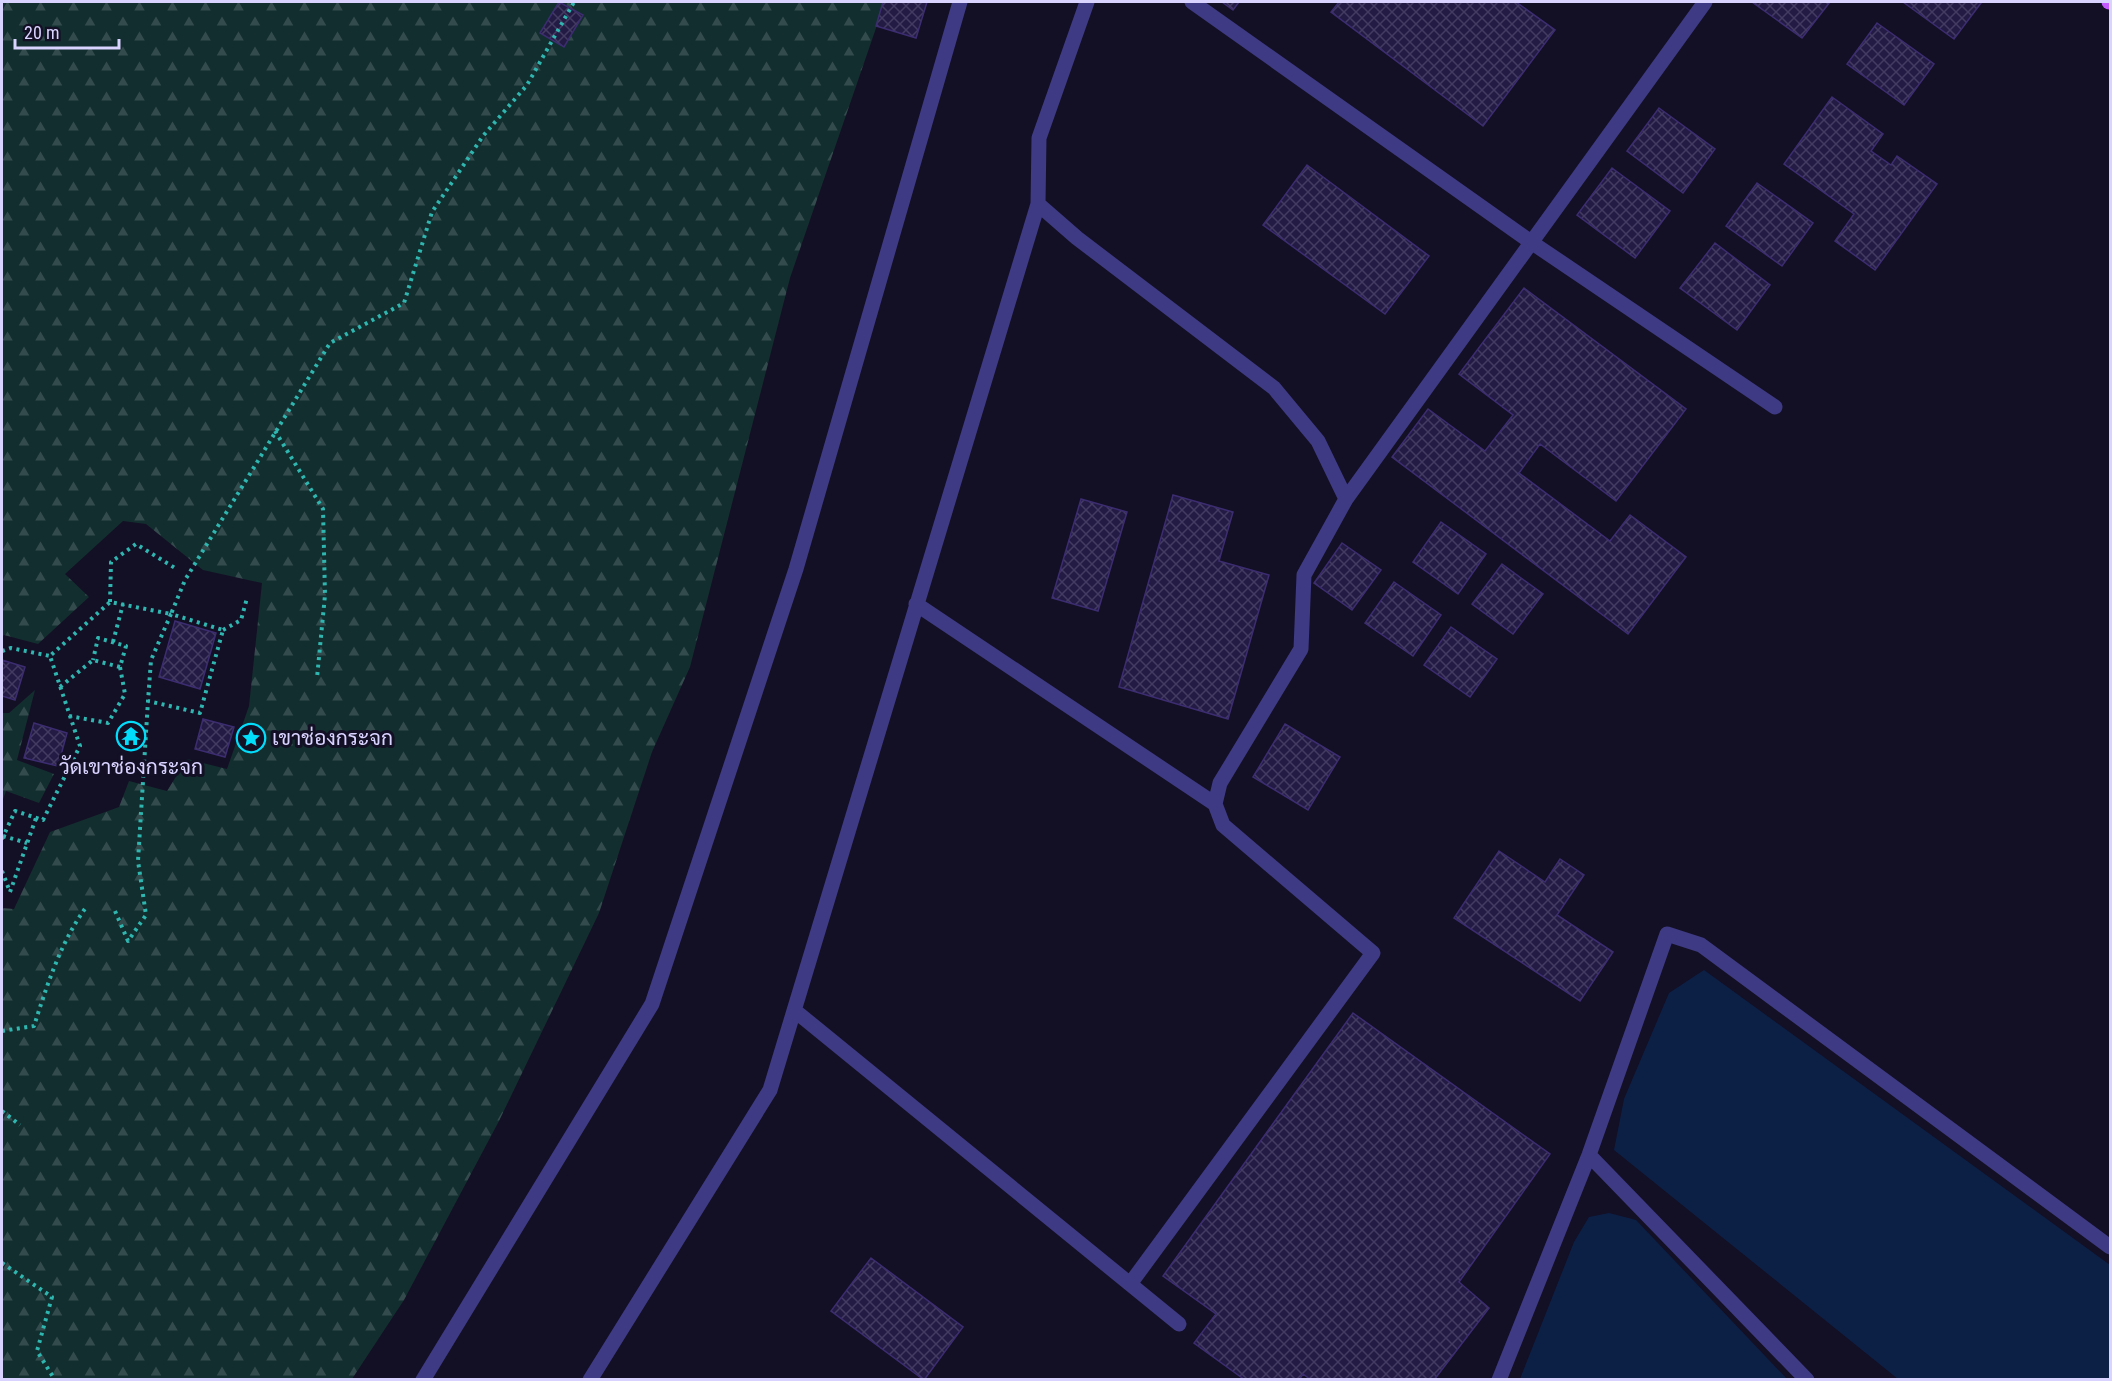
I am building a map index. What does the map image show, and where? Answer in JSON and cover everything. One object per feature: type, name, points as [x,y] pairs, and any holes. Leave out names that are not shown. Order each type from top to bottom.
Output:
[{"type":"street","points":[[423,1380],[652,1004],[796,569],[960,2]]},
{"type":"street","points":[[590,1380],[770,1090],[1038,204],[1040,138],[1087,2]]},
{"type":"street","points":[[1192,2],[1531,242],[1775,407]]},
{"type":"street","points":[[1130,1284],[1373,953],[1223,825],[1215,804],[1220,783],[1301,649],[1304,575],[1346,499],[1705,2]]},
{"type":"street","points":[[1038,204],[1077,238],[1274,388],[1318,441],[1346,499]]},
{"type":"street","points":[[916,604],[1215,804]]},
{"type":"street","points":[[1499,1380],[1589,1155],[1667,934],[1701,945],[2110,1247]]},
{"type":"street","points":[[794,1010],[1179,1324]]},
{"type":"street","points":[[1589,1155],[1807,1380]]},
{"type":"path","points":[[115,911],[128,941],[146,915],[138,861],[151,660],[185,580],[330,343],[404,303],[432,212],[483,136],[527,86],[574,2]]},
{"type":"path","points":[[275,430],[323,509],[325,595],[317,678]]},
{"type":"path","points":[[50,656],[110,602],[111,562],[136,544],[174,568]]},
{"type":"path","points":[[148,701],[200,712],[223,630],[241,620],[247,598]]},
{"type":"path","points":[[110,602],[171,614],[223,630]]},
{"type":"path","points":[[112,642],[123,604]]},
{"type":"path","points":[[59,687],[93,660],[98,638],[126,646],[120,667],[125,694],[108,723],[69,716]]},
{"type":"path","points":[[2,651],[11,648],[50,656]]},
{"type":"path","points":[[27,843],[2,837],[15,811],[43,820],[80,746],[50,656]]},
{"type":"path","points":[[93,660],[120,667]]},
{"type":"path","points":[[2,872],[10,891],[36,818]]},
{"type":"path","points":[[2,1031],[34,1026],[47,983],[75,922],[87,906]]},
{"type":"path","points":[[2,1111],[20,1125]]},
{"type":"path","points":[[2,1263],[52,1297],[36,1351],[55,1380]]},
{"type":"green space","points":[[2,2],[559,2],[540,33],[564,47],[583,15],[561,2],[885,2],[790,278],[690,667],[652,752],[599,913],[499,1121],[404,1300],[352,1379],[2,1379],[2,908],[14,909],[50,832],[119,807],[129,781],[167,791],[187,759],[227,769],[249,706],[262,583],[203,570],[146,524],[123,521],[65,574],[89,597],[38,644],[4,635],[2,637]]},
{"type":"green space","points":[[35,690],[17,760],[54,774],[39,803],[6,791],[2,802],[2,713],[9,713]]},
{"type":"water","points":[[1704,970],[2110,1265],[2110,1379],[1898,1379],[1614,1150],[1624,1099],[1669,993]]},
{"type":"water","points":[[1609,1213],[1636,1220],[1787,1379],[1520,1379],[1574,1242],[1589,1217]]},
{"type":"building","points":[[559,2],[583,15],[564,47],[540,33]]},
{"type":"building","points":[[883,2],[927,2],[916,38],[876,26]]},
{"type":"building","points":[[1222,2],[1239,2],[1233,10]]},
{"type":"building","points":[[1339,2],[1516,2],[1555,30],[1483,126],[1331,12]]},
{"type":"building","points":[[1752,2],[1830,2],[1802,38]]},
{"type":"building","points":[[1903,2],[1980,2],[1981,3],[1954,39]]},
{"type":"building","points":[[1877,23],[1934,64],[1904,105],[1847,64]]},
{"type":"building","points":[[1832,97],[1883,134],[1871,151],[1891,165],[1897,156],[1937,184],[1875,270],[1835,241],[1854,214],[1784,164]]},
{"type":"building","points":[[1659,108],[1715,149],[1683,193],[1627,151]]},
{"type":"building","points":[[1307,165],[1429,256],[1385,314],[1263,225]]},
{"type":"building","points":[[1612,168],[1670,211],[1635,258],[1577,215]]},
{"type":"building","points":[[1757,183],[1813,223],[1782,266],[1726,226]]},
{"type":"building","points":[[1715,243],[1770,285],[1737,330],[1680,288]]},
{"type":"building","points":[[1524,288],[1686,409],[1616,501],[1540,444],[1519,473],[1610,541],[1630,515],[1686,557],[1628,634],[1392,457],[1428,409],[1485,451],[1513,415],[1459,374]]},
{"type":"building","points":[[1173,495],[1233,512],[1219,561],[1269,575],[1228,719],[1119,687]]},
{"type":"building","points":[[1081,499],[1127,512],[1098,611],[1052,598]]},
{"type":"building","points":[[1441,522],[1486,554],[1458,594],[1413,562]]},
{"type":"building","points":[[1342,543],[1381,570],[1352,610],[1314,583]]},
{"type":"building","points":[[1502,564],[1543,594],[1513,634],[1472,604]]},
{"type":"building","points":[[1394,582],[1441,615],[1413,656],[1365,623]]},
{"type":"building","points":[[175,621],[216,633],[200,689],[159,677]]},
{"type":"building","points":[[1451,627],[1497,659],[1470,697],[1424,665]]},
{"type":"building","points":[[2,660],[25,667],[15,700],[2,696]]},
{"type":"building","points":[[203,719],[234,727],[225,757],[195,749]]},
{"type":"building","points":[[34,723],[67,733],[58,766],[24,758]]},
{"type":"building","points":[[1285,724],[1340,757],[1308,810],[1253,777]]},
{"type":"building","points":[[1499,851],[1545,882],[1560,859],[1584,875],[1557,915],[1613,952],[1580,1001],[1454,918]]},
{"type":"building","points":[[1353,1013],[1550,1154],[1459,1282],[1489,1308],[1434,1380],[1311,1380],[1303,1374],[1299,1380],[1245,1380],[1194,1343],[1216,1314],[1163,1276]]},
{"type":"building","points":[[871,1258],[963,1327],[924,1380],[831,1311]]},
{"type":"place","name":"วัดเขาช่องกระจก","points":[[131,736]]},
{"type":"place","name":"เขาช่องกระจก","points":[[251,738]]}]
